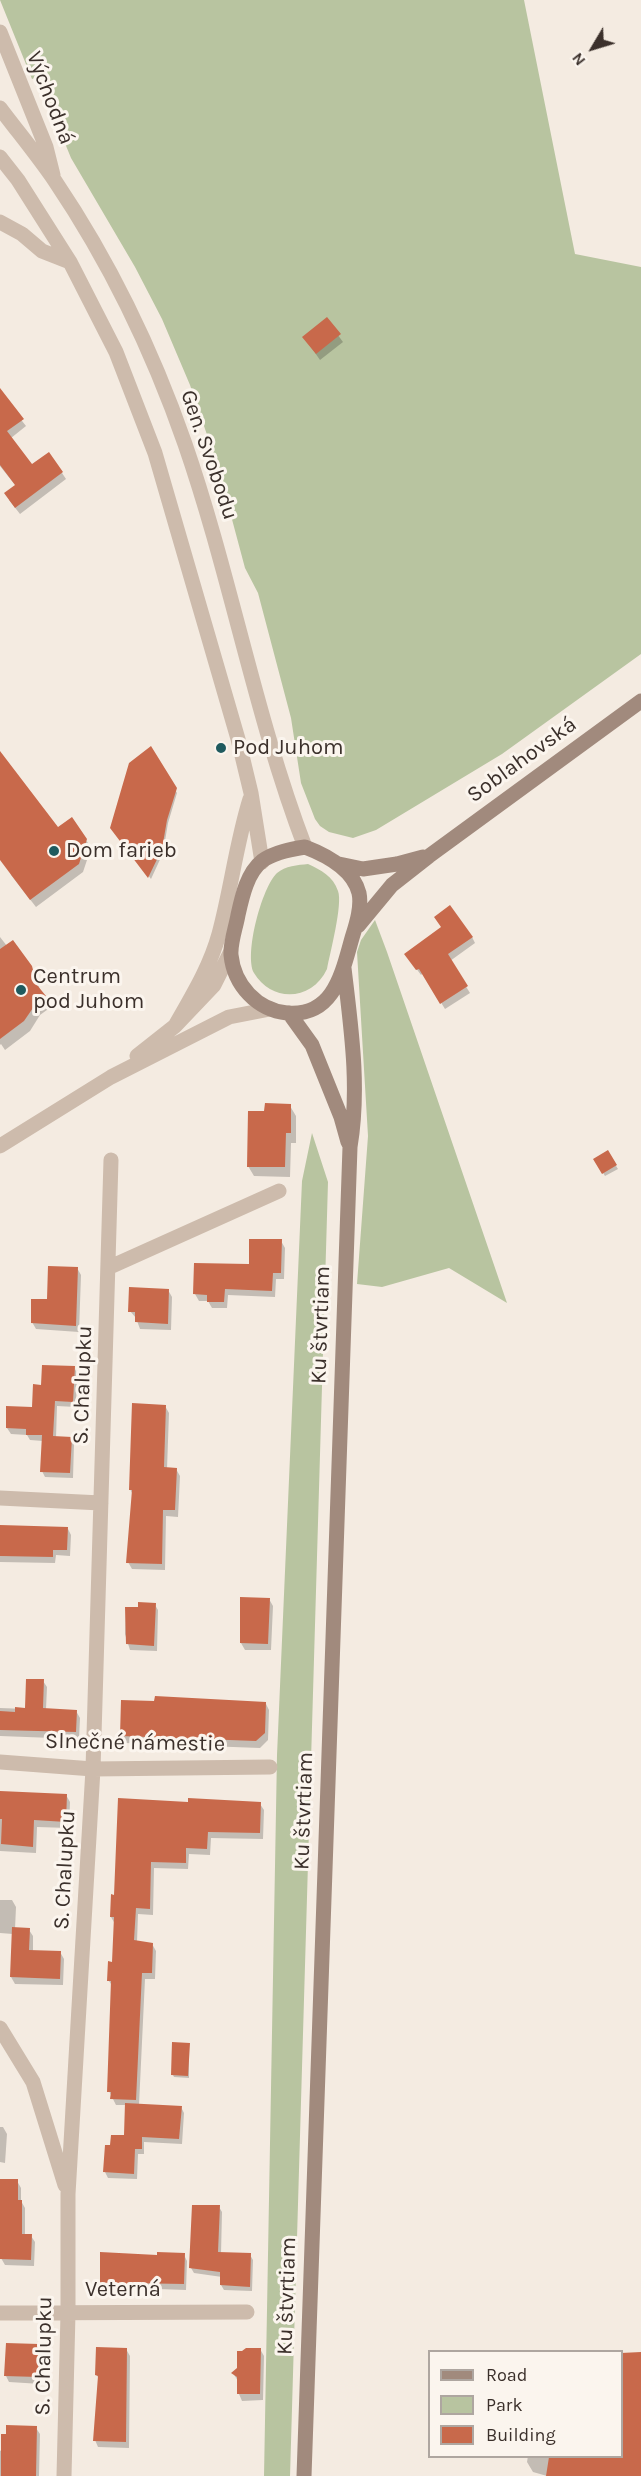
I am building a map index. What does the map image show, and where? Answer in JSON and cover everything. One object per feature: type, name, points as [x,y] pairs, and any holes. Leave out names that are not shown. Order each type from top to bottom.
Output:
[{"type":"street","name":"Východná","points":[[0,32],[46,147],[55,181]]},
{"type":"street","name":"Gen. Svobodu","points":[[0,108],[55,181],[95,247],[141,335],[185,443],[282,787],[305,847]]},
{"type":"street","points":[[0,157],[18,180],[70,262],[116,352],[155,453],[208,632],[251,794],[262,862]]},
{"type":"street","points":[[0,222],[22,234],[42,250],[70,262]]},
{"type":"street","name":"Soblahovská","points":[[354,930],[392,885],[429,855],[641,701]]},
{"type":"street","points":[[175,1026],[199,985],[219,934],[239,835],[251,794]]},
{"type":"street","points":[[111,1077],[175,1026],[214,985],[230,953],[242,894],[262,862],[292,849],[305,847]]},
{"type":"street","name":"Ku štvrtiam","points":[[230,953],[235,972],[244,989],[254,999],[270,1009],[288,1013],[304,1012],[320,1004],[338,986],[354,930],[359,892],[339,864],[305,847]]},
{"type":"street","points":[[339,864],[363,869],[397,864],[429,855]]},
{"type":"street","name":"Ku štvrtiam","points":[[304,2476],[350,1147],[354,1122],[355,1068],[344,968]]},
{"type":"street","points":[[0,1146],[111,1077],[229,1017],[270,1009]]},
{"type":"street","name":"Ku štvrtiam","points":[[288,1013],[312,1045],[341,1117],[350,1147]]},
{"type":"street","name":"S. Chalupku","points":[[64,2476],[68,2194],[93,1769],[110,1267],[111,1160]]},
{"type":"street","points":[[110,1267],[279,1191]]},
{"type":"street","points":[[0,1498],[102,1503]]},
{"type":"street","name":"Slnečné námestie","points":[[0,1762],[93,1769],[270,1767]]},
{"type":"street","points":[[0,2028],[33,2082],[68,2194]]},
{"type":"street","name":"Veterná","points":[[0,2313],[247,2312]]},
{"type":"green space","points":[[0,0],[524,0],[575,254],[641,267],[641,654],[502,754],[376,830],[353,838],[329,832],[320,826],[301,783],[291,718],[258,593],[245,568],[218,467],[190,385],[162,319],[135,267],[71,158],[38,77],[32,79]]},
{"type":"green space","points":[[308,864],[330,877],[338,891],[338,917],[333,941],[327,969],[320,980],[302,992],[281,993],[271,990],[254,973],[251,951],[256,921],[266,892],[277,873],[288,867]]},
{"type":"green space","points":[[375,920],[507,1303],[449,1268],[382,1287],[357,1284],[368,1136],[357,952],[361,940]]},
{"type":"green space","points":[[312,1133],[328,1182],[290,2476],[264,2476],[277,1755],[302,1181]]},
{"type":"building","points":[[327,317],[341,334],[316,354],[302,337]]},
{"type":"building","points":[[0,388],[24,419],[7,431],[32,464],[49,452],[63,472],[15,508],[4,493],[15,485],[0,465]]},
{"type":"building","points":[[151,746],[177,788],[167,820],[162,849],[148,878],[110,828],[129,763]]},
{"type":"building","points":[[0,751],[58,827],[72,817],[87,839],[79,864],[30,900],[0,860]]},
{"type":"building","points":[[450,905],[473,937],[448,954],[468,986],[440,1004],[419,969],[416,970],[404,954],[441,927],[434,917]]},
{"type":"building","name":"Centrum pod Juhom","points":[[13,940],[32,966],[37,985],[46,996],[35,1005],[24,1021],[0,1039],[0,949]]},
{"type":"building","points":[[265,1103],[291,1104],[291,1133],[286,1133],[285,1167],[247,1167],[248,1111],[264,1111]]},
{"type":"building","points":[[608,1150],[617,1165],[602,1174],[593,1159]]},
{"type":"building","points":[[249,1239],[282,1239],[281,1273],[273,1273],[272,1291],[225,1289],[224,1302],[207,1302],[207,1295],[193,1294],[194,1263],[249,1264]]},
{"type":"building","points":[[48,1266],[78,1267],[76,1326],[31,1323],[31,1299],[47,1299]]},
{"type":"building","points":[[129,1287],[169,1289],[168,1324],[135,1322],[135,1312],[128,1312]]},
{"type":"building","points":[[42,1365],[75,1366],[73,1402],[55,1401],[53,1436],[72,1437],[70,1473],[40,1472],[42,1435],[26,1435],[26,1429],[6,1428],[6,1406],[32,1407],[33,1384],[41,1385]]},
{"type":"building","points":[[132,1403],[166,1405],[164,1467],[177,1468],[175,1510],[163,1510],[162,1564],[126,1563],[132,1490],[129,1490]]},
{"type":"building","points":[[0,1525],[68,1527],[67,1550],[53,1550],[53,1557],[0,1556]]},
{"type":"building","points":[[240,1597],[270,1598],[268,1644],[240,1643]]},
{"type":"building","points":[[138,1602],[156,1603],[154,1646],[126,1644],[125,1607],[138,1607]]},
{"type":"building","points":[[26,1679],[44,1679],[43,1708],[77,1710],[76,1732],[0,1730],[0,1711],[15,1712],[15,1707],[25,1708]]},
{"type":"building","points":[[155,1696],[266,1702],[265,1733],[256,1741],[120,1736],[121,1700],[154,1701]]},
{"type":"building","points":[[0,1791],[67,1794],[66,1822],[34,1820],[33,1847],[1,1844]]},
{"type":"building","points":[[118,1798],[188,1802],[188,1798],[261,1802],[260,1833],[208,1832],[207,1849],[186,1848],[186,1863],[151,1862],[150,1909],[136,1908],[134,1940],[153,1943],[152,1973],[142,1973],[136,2100],[110,2099],[111,2092],[107,2092],[111,1981],[107,1981],[108,1961],[112,1962],[114,1917],[110,1917],[111,1894],[114,1895]]},
{"type":"building","points":[[12,1927],[30,1928],[29,1950],[61,1951],[60,1979],[10,1977]]},
{"type":"building","points":[[172,2042],[190,2043],[188,2076],[171,2075]]},
{"type":"building","points":[[125,2103],[182,2106],[179,2139],[142,2137],[142,2149],[135,2149],[134,2174],[103,2172],[105,2145],[110,2145],[111,2135],[124,2135]]},
{"type":"building","points":[[0,2179],[18,2179],[18,2200],[22,2200],[22,2234],[32,2234],[31,2260],[0,2259]]},
{"type":"building","points":[[192,2205],[220,2205],[218,2252],[251,2253],[250,2287],[220,2285],[220,2272],[189,2268]]},
{"type":"building","points":[[100,2252],[157,2255],[157,2252],[185,2253],[184,2284],[128,2283],[127,2288],[100,2286]]},
{"type":"building","points":[[6,2343],[39,2344],[38,2377],[4,2376]]},
{"type":"building","points":[[96,2347],[127,2348],[126,2442],[93,2441],[98,2376],[95,2375]]},
{"type":"building","points":[[246,2348],[261,2348],[260,2394],[237,2394],[237,2377],[231,2373],[237,2368],[237,2351]]},
{"type":"building","points":[[641,2352],[641,2476],[546,2476],[549,2458],[623,2458],[623,2353]]},
{"type":"building","points":[[6,2425],[37,2426],[36,2476],[1,2476],[1,2434],[6,2434]]},
{"type":"place","name":"Pod Juhom","points":[[221,748]]},
{"type":"place","name":"Dom farieb","points":[[54,851]]},
{"type":"place","name":"Centrum pod Juhom","points":[[21,990]]}]
